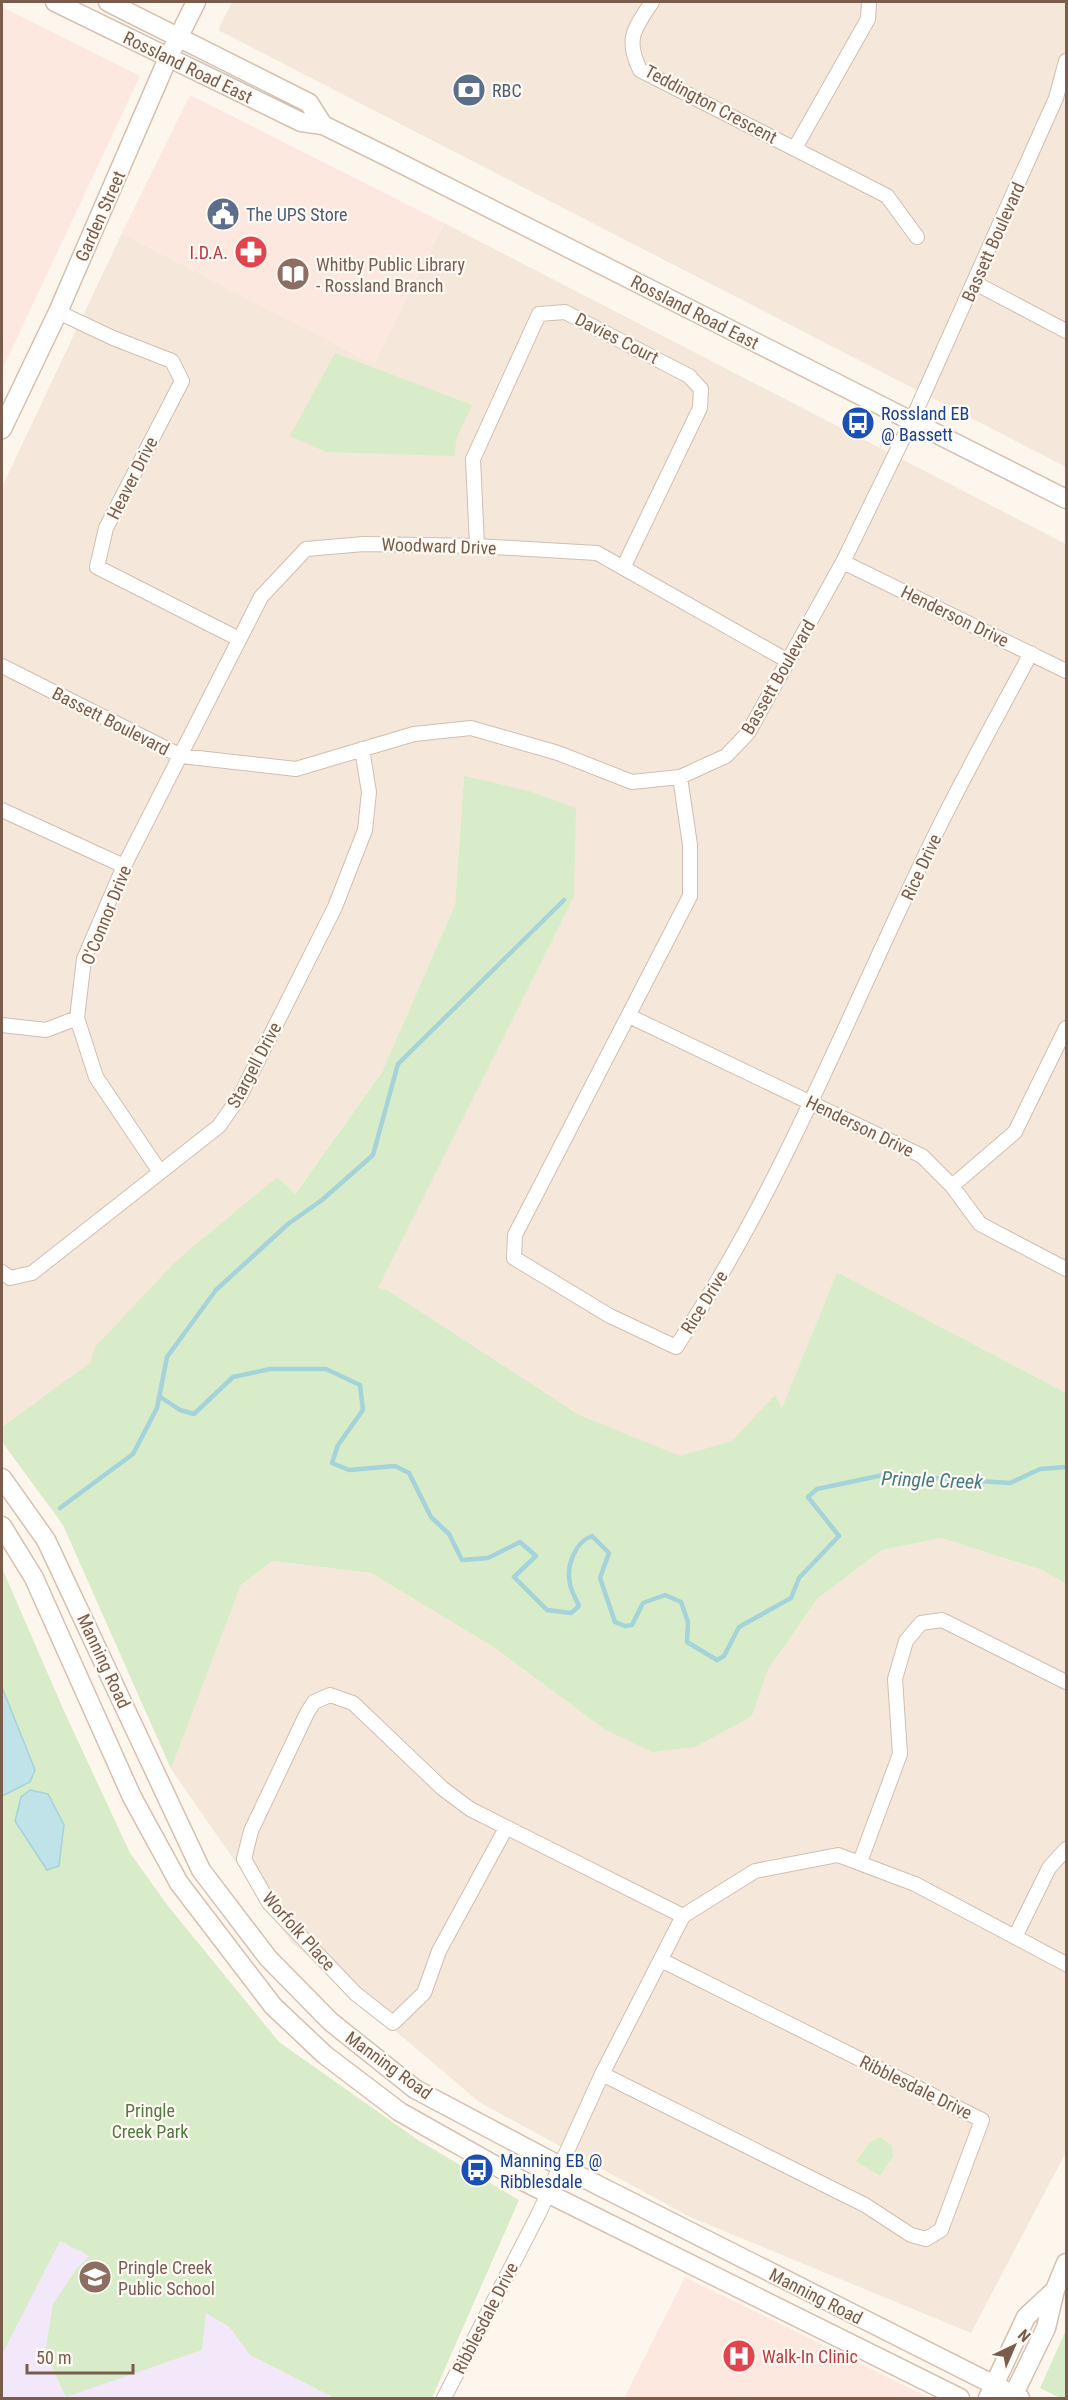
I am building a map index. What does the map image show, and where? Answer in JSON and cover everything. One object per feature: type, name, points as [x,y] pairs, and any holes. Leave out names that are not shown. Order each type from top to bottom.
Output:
[{"type":"main road","name":"Rossland Road East","points":[[55,2],[301,122],[323,125],[912,420],[1066,500]]},
{"type":"main road","name":"Rossland Road East","points":[[108,2],[309,103],[323,125]]},
{"type":"main road","name":"Garden Street","points":[[2,429],[58,312],[168,58],[196,2]]},
{"type":"main road","name":"Manning Road","points":[[2,1478],[46,1540],[201,1870],[268,1958],[331,2022],[415,2088],[991,2392],[1015,2397]]},
{"type":"main road","name":"Manning Road","points":[[2,1526],[34,1578],[132,1797],[179,1883],[273,2006],[325,2055],[399,2112],[548,2193],[960,2398]]},
{"type":"main road","points":[[1015,2397],[1046,2328],[1054,2290],[1066,2263]]},
{"type":"main road","points":[[991,2392],[1026,2318],[1054,2290]]},
{"type":"street","name":"Teddington Crescent","points":[[652,2],[635,28],[631,52],[640,70],[795,148],[868,19],[869,2]]},
{"type":"street","name":"Bassett Boulevard","points":[[2,666],[181,756],[296,769],[414,734],[471,728],[558,753],[632,782],[680,777],[726,756],[748,733],[843,562],[912,420],[1061,100],[1066,61]]},
{"type":"street","points":[[795,148],[887,196],[917,237]]},
{"type":"street","points":[[975,283],[1066,331]]},
{"type":"street","name":"Heaver Drive","points":[[58,312],[113,338],[172,361],[182,381],[106,528],[97,567],[239,639]]},
{"type":"street","name":"Davies Court","points":[[477,546],[473,459],[539,314],[565,312],[689,376],[701,389],[700,408],[624,566]]},
{"type":"street","name":"Woodward Drive","points":[[181,756],[261,597],[306,549],[364,544],[477,546],[597,553],[624,566],[788,661]]},
{"type":"street","name":"Henderson Drive","points":[[843,562],[1066,671]]},
{"type":"street","name":"Rice Drive","points":[[680,777],[690,844],[690,896],[515,1235],[514,1258],[610,1316],[676,1347],[717,1285],[812,1102],[936,833],[1031,652]]},
{"type":"street","name":"Stargell Drive","points":[[2,1272],[10,1278],[32,1273],[219,1126],[240,1096],[335,907],[364,830],[369,792],[362,749]]},
{"type":"street","name":"O'Connor Drive","points":[[160,1172],[96,1077],[77,1018],[84,959],[124,866],[181,756]]},
{"type":"street","points":[[2,810],[124,866]]},
{"type":"street","name":"Henderson Drive","points":[[629,1016],[922,1156],[952,1186],[980,1224],[1066,1269]]},
{"type":"street","points":[[2,1024],[46,1030],[77,1018]]},
{"type":"street","points":[[952,1186],[1015,1132],[1066,1028]]},
{"type":"street","points":[[860,1862],[900,1754],[895,1679],[906,1641],[921,1623],[942,1620],[1066,1682]]},
{"type":"street","name":"Worfolk Place","points":[[506,1828],[439,1951],[424,1993],[393,2023],[356,1994],[269,1903],[244,1859],[251,1831],[307,1713],[314,1702],[330,1695],[353,1703],[442,1788],[470,1809],[683,1916]]},
{"type":"street","points":[[1015,1937],[1049,1868],[1066,1849]]},
{"type":"street","points":[[683,1916],[755,1871],[838,1855],[915,1884],[1066,1964]]},
{"type":"street","name":"Ribblesdale Drive","points":[[444,2398],[548,2193],[602,2074],[683,1916]]},
{"type":"street","name":"Ribblesdale Drive","points":[[602,2074],[865,2205],[911,2235],[926,2239],[941,2230],[982,2120],[661,1960]]},
{"type":"shaded area","points":[[232,2],[1066,2],[1066,467],[218,30]]},
{"type":"shaded area","points":[[2,7],[140,76],[2,370]]},
{"type":"shaded area","points":[[190,95],[444,223],[374,364],[122,233]]},
{"type":"shaded area","points":[[444,223],[1066,544],[1066,1393],[837,1272],[778,1418],[713,1486],[364,1321],[386,1269],[574,897],[464,776],[455,905],[382,1072],[294,1195],[187,1294],[2,1427],[2,487],[122,233],[374,364]]},
{"type":"shaded area","points":[[941,1538],[1042,1570],[1066,1584],[1066,2152],[971,2333],[690,2217],[479,2102],[291,1942],[171,1769],[241,1585],[272,1561],[371,1573],[495,1648],[604,1729],[752,1716],[768,1670],[817,1599],[882,1550]]},
{"type":"shaded area","name":"Pringle Creek Public School","points":[[67,2226],[229,2327],[250,2355],[334,2398],[2,2398],[2,2355]]},
{"type":"shaded area","points":[[685,2277],[930,2398],[624,2398]]},
{"type":"green space","points":[[335,353],[472,405],[456,439],[455,456],[326,452],[290,436]]},
{"type":"green space","points":[[464,776],[529,791],[576,808],[574,897],[378,1288],[387,1290],[579,1415],[680,1456],[732,1441],[775,1395],[782,1408],[837,1272],[1066,1393],[1066,1584],[1042,1570],[941,1538],[882,1550],[817,1599],[768,1670],[752,1716],[695,1747],[652,1752],[604,1729],[495,1648],[371,1573],[272,1561],[241,1585],[171,1769],[63,1525],[2,1442],[2,1427],[90,1363],[95,1347],[176,1261],[277,1177],[295,1194],[382,1072],[455,905]]},
{"type":"green space","name":"Pringle Creek Park","points":[[2,1568],[64,1711],[130,1853],[168,1906],[279,2042],[418,2140],[519,2200],[432,2398],[334,2398],[250,2355],[229,2327],[206,2313],[202,2350],[66,2397],[45,2353],[53,2304],[77,2268],[90,2256],[60,2241],[2,2355]]},
{"type":"green space","points":[[881,2137],[892,2146],[893,2156],[880,2176],[856,2161],[870,2142]]},
{"type":"green space","points":[[1066,2330],[1066,2398],[1060,2398],[1040,2388]]},
{"type":"water","points":[[2,1687],[35,1770],[30,1782],[2,1796]]},
{"type":"water","points":[[30,1790],[48,1794],[64,1825],[59,1866],[47,1870],[15,1821],[21,1797]]},
{"type":"waterway","points":[[60,1508],[133,1454],[157,1408],[167,1357],[216,1290],[288,1224],[322,1200],[373,1155],[398,1064],[564,900]]},
{"type":"waterway","name":"Pringle Creek","points":[[159,1396],[180,1410],[194,1414],[233,1377],[270,1369],[326,1369],[360,1385],[363,1410],[338,1445],[332,1463],[349,1470],[395,1466],[409,1473],[431,1517],[449,1534],[462,1560],[488,1558],[520,1542],[536,1556],[514,1577],[547,1610],[571,1613],[579,1606],[571,1587],[569,1570],[577,1549],[592,1536],[609,1553],[600,1578],[615,1622],[625,1626],[632,1625],[643,1603],[665,1595],[681,1602],[688,1622],[687,1642],[717,1660],[724,1656],[739,1627],[791,1598],[799,1578],[839,1536],[808,1497],[817,1489],[883,1475],[1010,1483],[1040,1469],[1066,1467]]},
{"type":"place","name":"RBC","points":[[469,90]]},
{"type":"place","name":"The UPS Store","points":[[223,214]]},
{"type":"place","name":"I.D.A.","points":[[251,252]]},
{"type":"place","name":"Whitby Public Library - Rossland Branch","points":[[293,274]]},
{"type":"place","name":"Rossland EB @ Bassett","points":[[858,423]]},
{"type":"place","name":"Manning EB @ Ribblesdale","points":[[477,2170]]},
{"type":"place","name":"Pringle Creek Public School","points":[[95,2277]]},
{"type":"place","name":"Walk-In Clinic","points":[[739,2356]]}]
